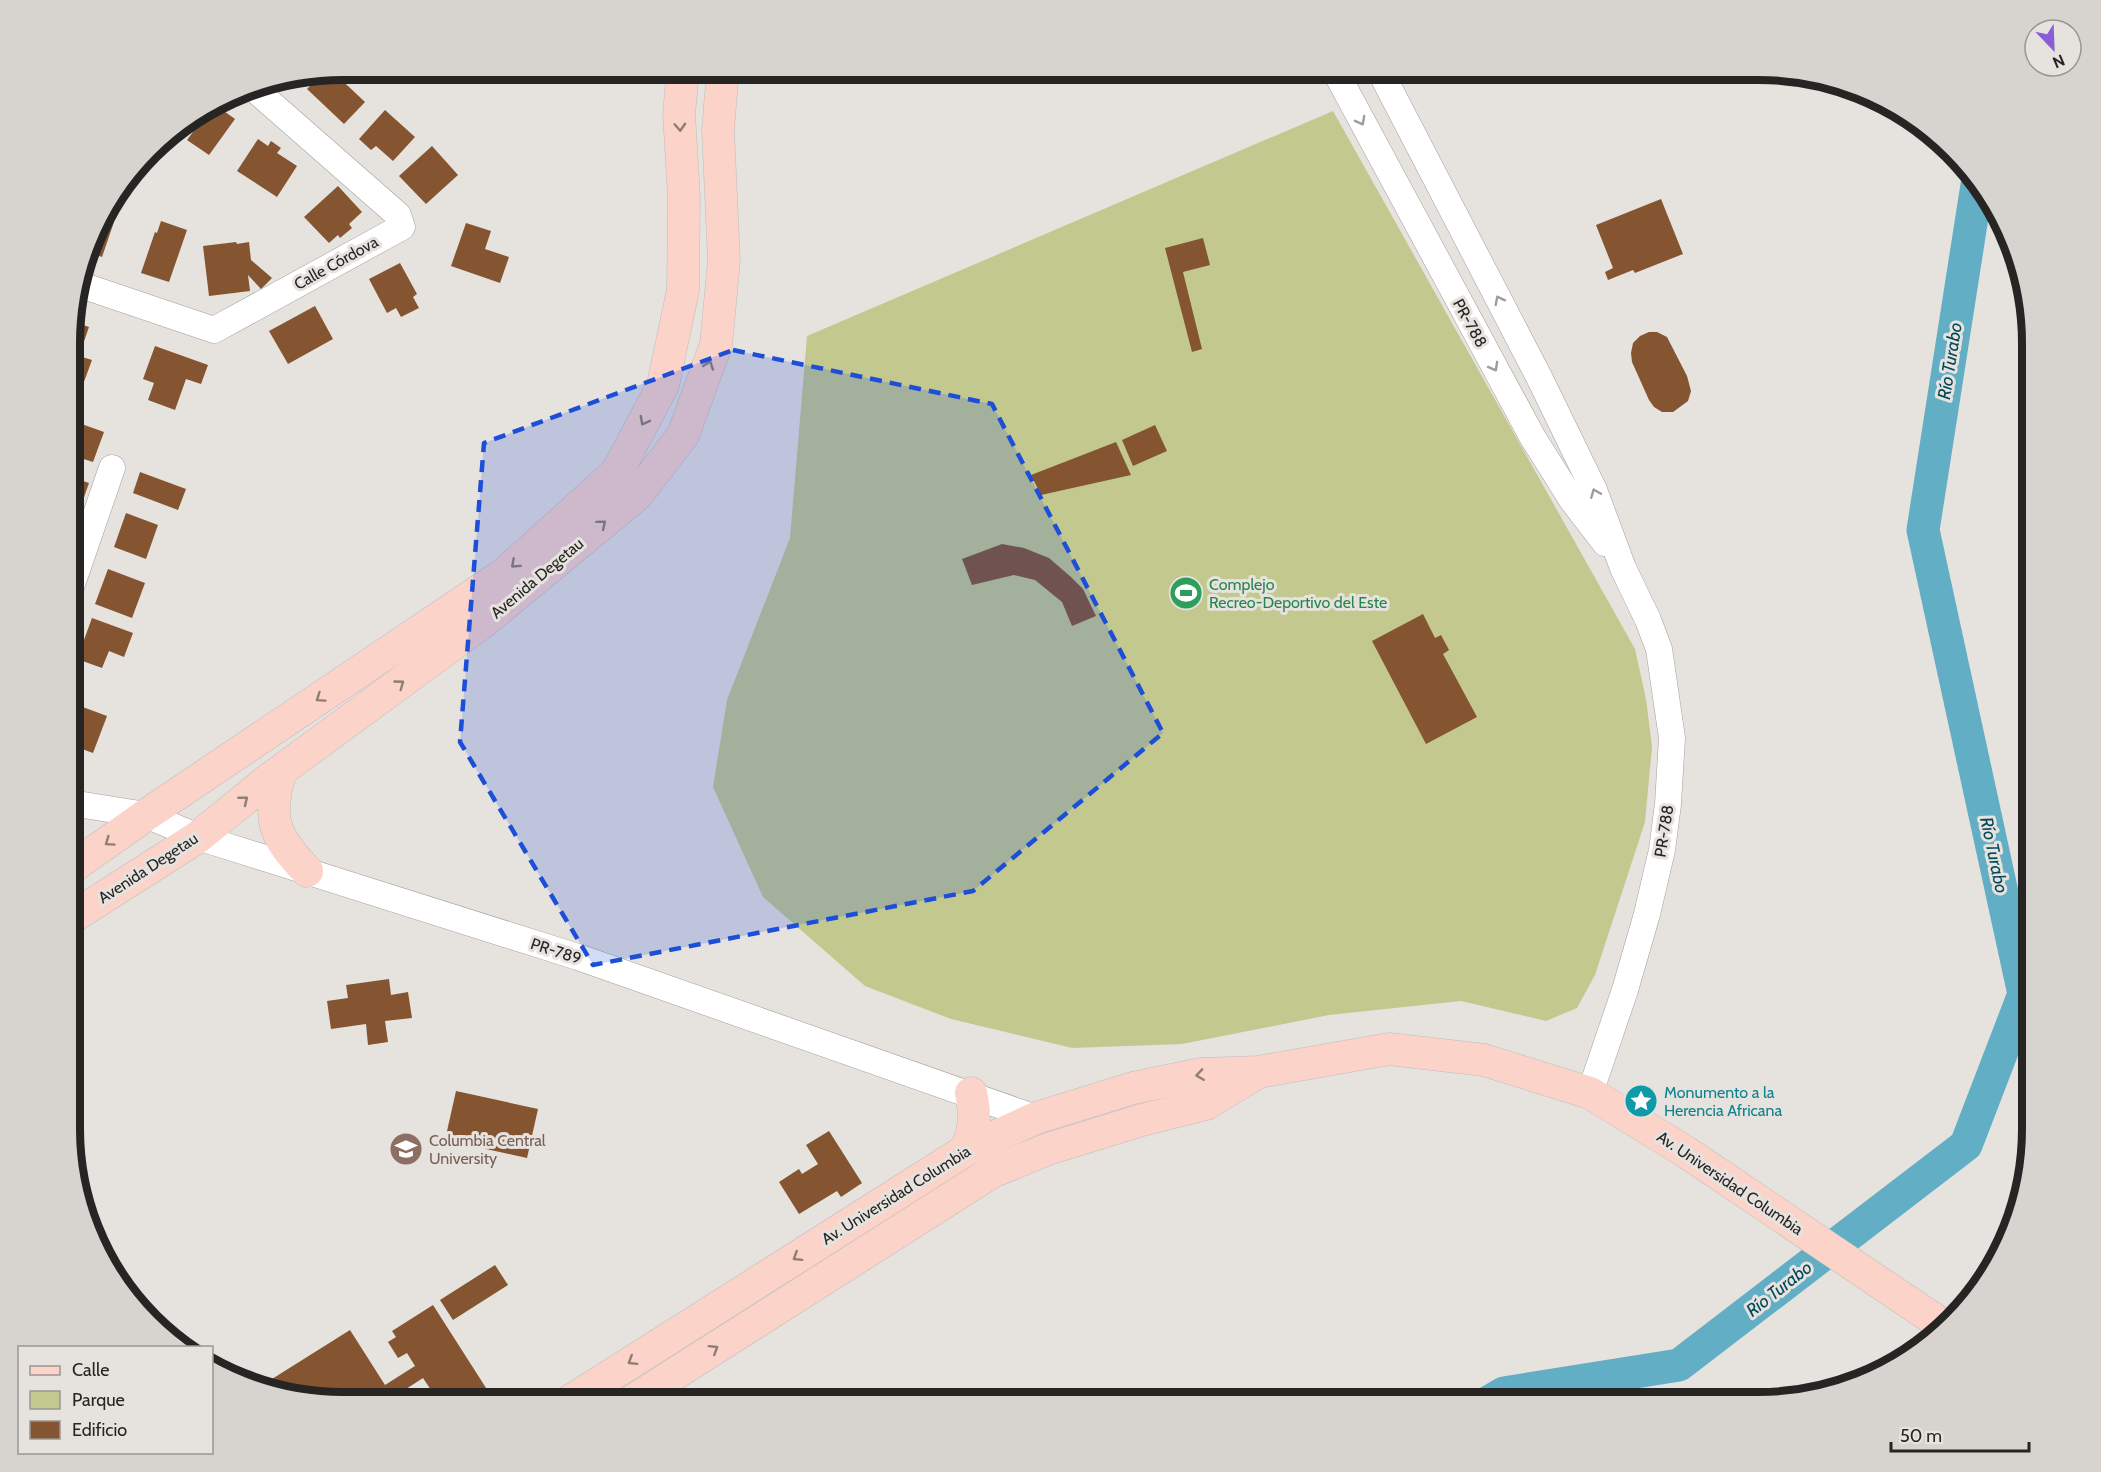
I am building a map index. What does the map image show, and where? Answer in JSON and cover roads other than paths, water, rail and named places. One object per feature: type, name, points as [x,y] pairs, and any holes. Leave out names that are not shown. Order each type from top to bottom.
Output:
[{"type":"main road","name":"Avenida Degetau","points":[[80,862],[504,574],[617,472],[663,385],[682,290],[684,197],[679,114],[682,80]]},
{"type":"main road","name":"Avenida Degetau","points":[[80,912],[198,837],[281,771],[482,623],[637,495],[683,435],[716,345],[724,261],[718,130],[722,80]]},
{"type":"main road","points":[[281,771],[273,800],[275,827],[285,846],[307,871]]},
{"type":"main road","name":"Av. Universidad Columbia","points":[[605,1392],[966,1150],[1036,1118],[1133,1088],[1201,1074],[1258,1072],[1389,1049],[1484,1060],[1590,1093],[1686,1152],[1938,1322]]},
{"type":"main road","name":"Av. Universidad Columbia","points":[[645,1392],[992,1172],[1048,1149],[1142,1120],[1206,1104],[1258,1072]]},
{"type":"main road","points":[[966,1150],[972,1136],[975,1113],[971,1093]]},
{"type":"main road","points":[[836,1271],[840,1262],[875,1234],[1010,1149],[1025,1136],[1036,1118],[1054,1124],[1070,1125],[1132,1113],[1168,1114]]},
{"type":"main road","name":"Av. Universidad Columbia","points":[[1880,1285],[1902,1323],[1921,1337]]},
{"type":"street","name":"PR-788","points":[[1340,80],[1533,438],[1572,500],[1623,568]]},
{"type":"street","name":"PR-788","points":[[1385,80],[1539,377],[1594,490],[1623,568],[1659,649],[1672,738],[1671,772],[1662,850],[1647,914],[1590,1093]]},
{"type":"street","name":"Calle Córdova","points":[[86,287],[213,330],[402,227],[398,215],[259,93]]},
{"type":"street","points":[[1392,179],[1427,162]]},
{"type":"street","points":[[1409,212],[1444,194]]},
{"type":"street","points":[[80,561],[112,468]]},
{"type":"street","name":"PR-789","points":[[80,805],[146,816],[198,837],[589,961],[971,1093],[1036,1118]]},
{"type":"waterway","name":"Río Turabo","points":[[1976,194],[1923,530],[2022,985]]},
{"type":"waterway","name":"Río Turabo","points":[[1510,1392],[1679,1365],[1966,1145],[2022,999]]},
{"type":"place","name":"Complejo Recreo-Deportivo del Este","points":[[1186,593]]},
{"type":"place","name":"Monumento a la Herencia Africana","points":[[1641,1101]]},
{"type":"place","name":"Columbia Central University","points":[[406,1149]]}]
